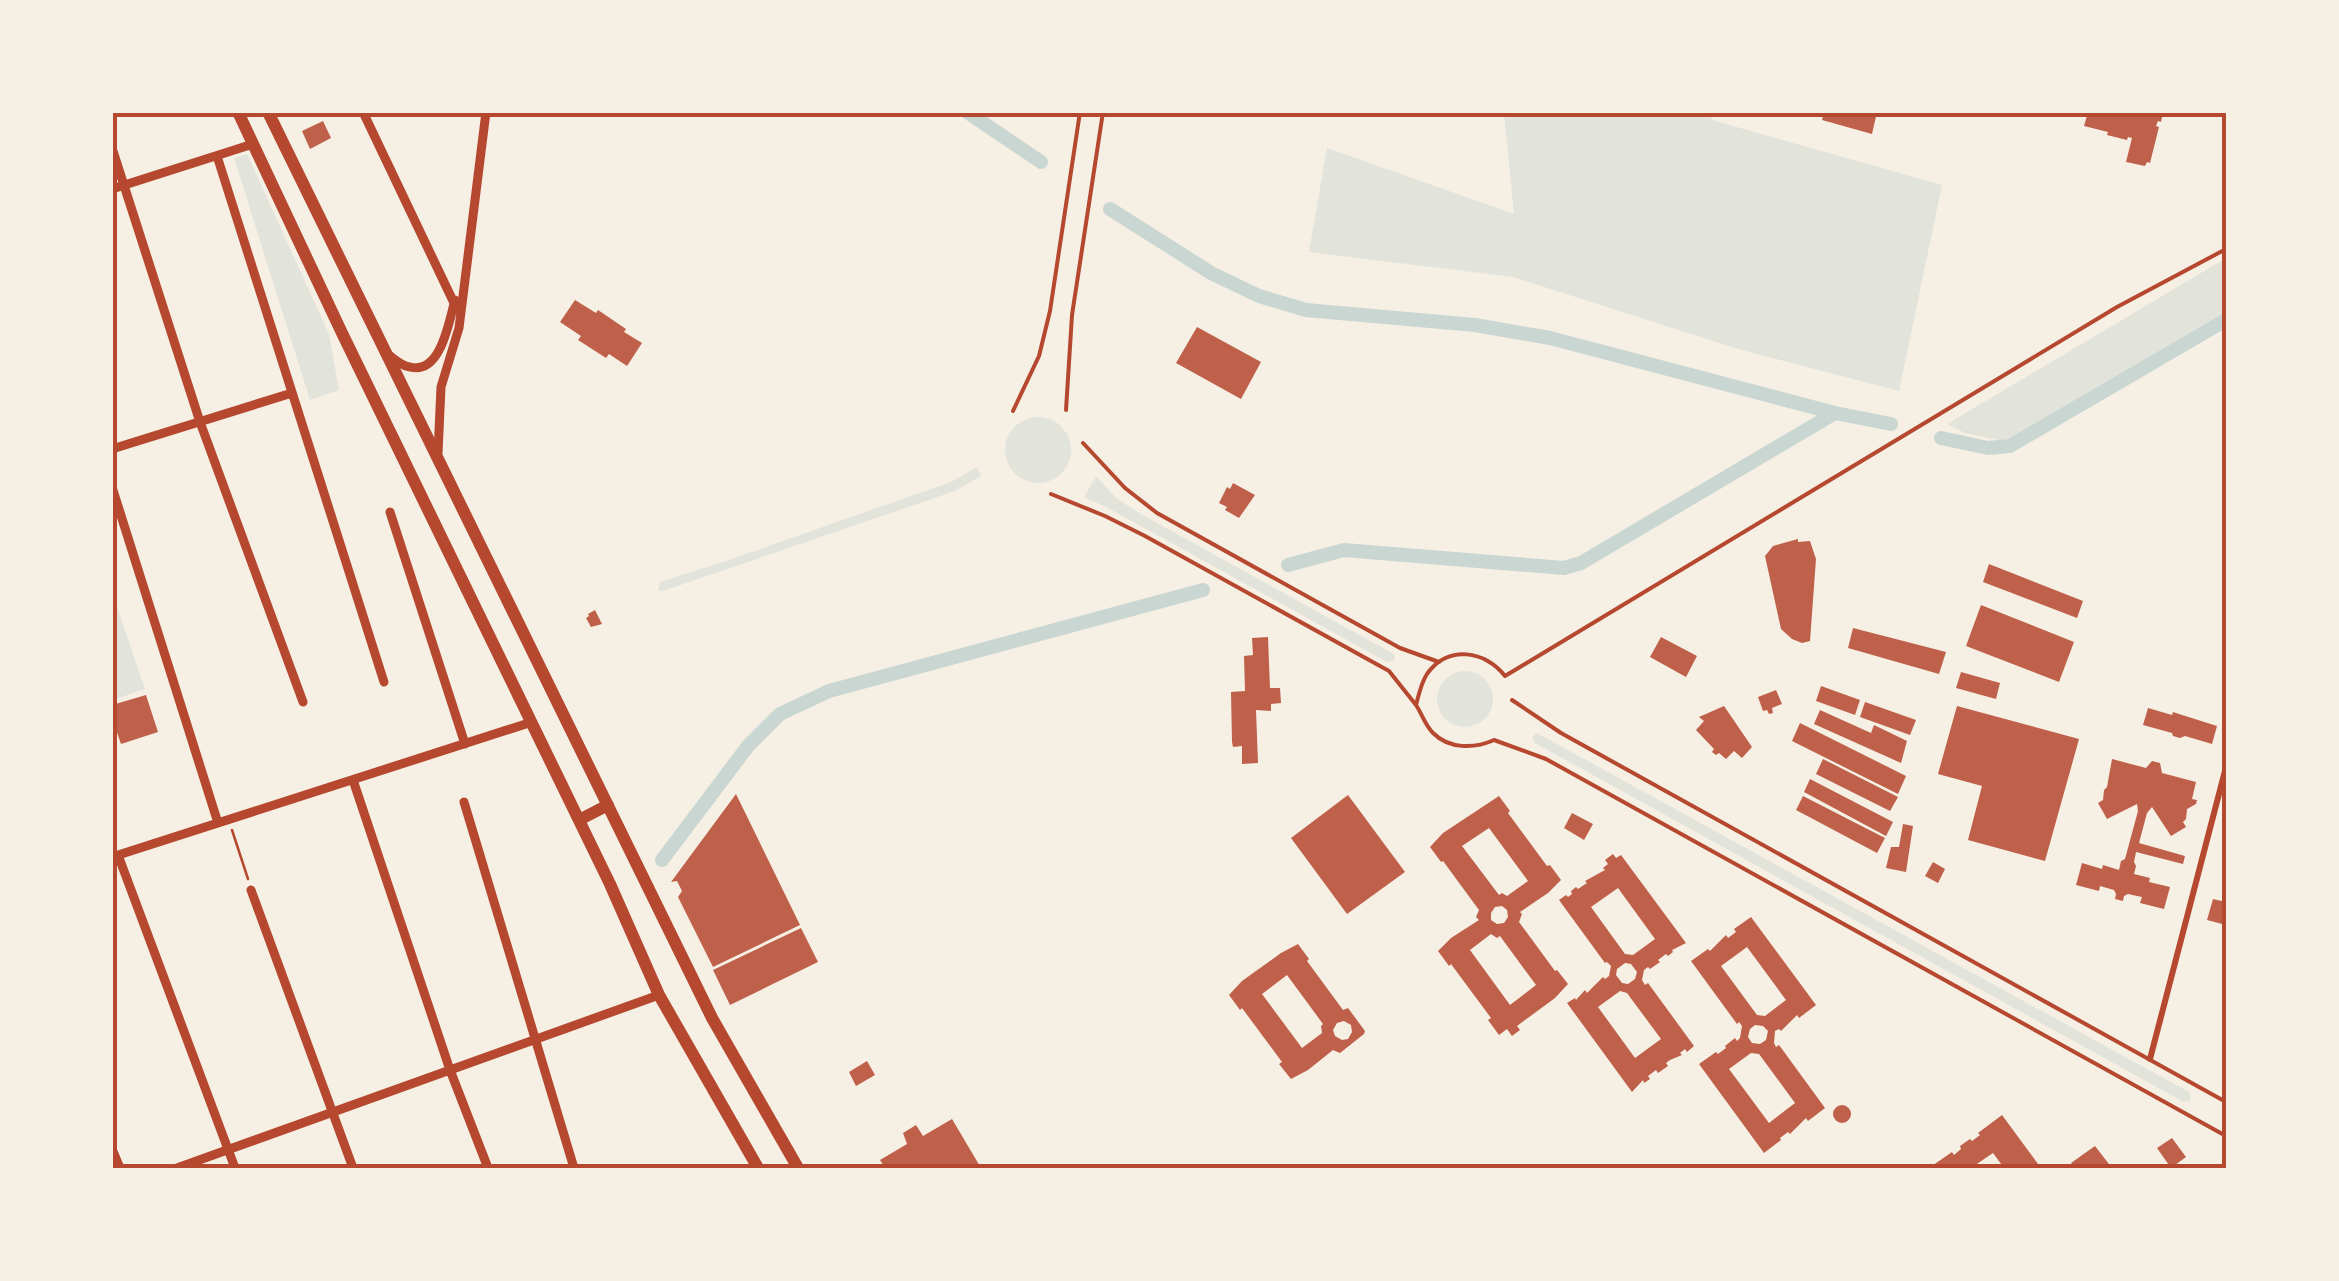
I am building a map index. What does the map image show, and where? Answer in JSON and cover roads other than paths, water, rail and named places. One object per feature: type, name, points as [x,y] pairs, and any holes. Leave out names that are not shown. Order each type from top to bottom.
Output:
[{"type":"main road","points":[[238,112],[579,820],[659,995],[758,1168]]},
{"type":"main road","points":[[268,112],[712,1018],[798,1168]]},
{"type":"main road","points":[[579,820],[608,805]]},
{"type":"street","points":[[363,112],[454,302]]},
{"type":"street","points":[[438,456],[441,388],[458,328],[486,112]]},
{"type":"street","points":[[112,189],[252,144]]},
{"type":"street","points":[[112,148],[200,422],[302,702]]},
{"type":"street","points":[[217,156],[384,682]]},
{"type":"street","points":[[388,355],[415,368],[432,361],[440,350],[465,269]]},
{"type":"street","points":[[112,449],[292,393]]},
{"type":"street","points":[[112,486],[223,822]]},
{"type":"street","points":[[390,512],[465,744]]},
{"type":"street","points":[[235,1168],[115,856],[532,722]]},
{"type":"street","points":[[2150,1059],[2226,767]]},
{"type":"street","points":[[352,780],[450,1070],[488,1168]]},
{"type":"street","points":[[464,802],[574,1168]]},
{"type":"street","points":[[251,890],[353,1168]]},
{"type":"street","points":[[178,1168],[659,995]]},
{"type":"street","points":[[112,1149],[120,1168]]},
{"type":"lane","points":[[1014,411],[1038,356],[1050,311],[1080,112]]},
{"type":"lane","points":[[1066,410],[1072,315],[1103,112]]},
{"type":"lane","points":[[1416,705],[1425,677],[1439,662],[1453,655],[1477,655],[1505,676],[2117,307],[2226,249]]},
{"type":"lane","points":[[1082,444],[1125,488],[1157,513],[1400,648],[1439,662]]},
{"type":"lane","points":[[1052,494],[1145,536],[1388,671],[1416,705],[1425,724],[1442,740],[1466,746],[1494,740],[1546,759],[2226,1136]]},
{"type":"lane","points":[[1512,700],[1578,743],[2226,1102]]},
{"type":"waterway","points":[[967,112],[1041,162]]},
{"type":"waterway","points":[[1110,209],[1211,273],[1259,296],[1306,310],[1475,325],[1550,338],[1835,413],[1891,424]]},
{"type":"waterway","points":[[1941,438],[1988,448],[2010,446],[2226,320]]},
{"type":"waterway","points":[[1288,565],[1344,550],[1564,568],[1581,563],[1835,413]]},
{"type":"waterway","points":[[662,860],[748,746],[780,714],[829,691],[1203,590]]}]
